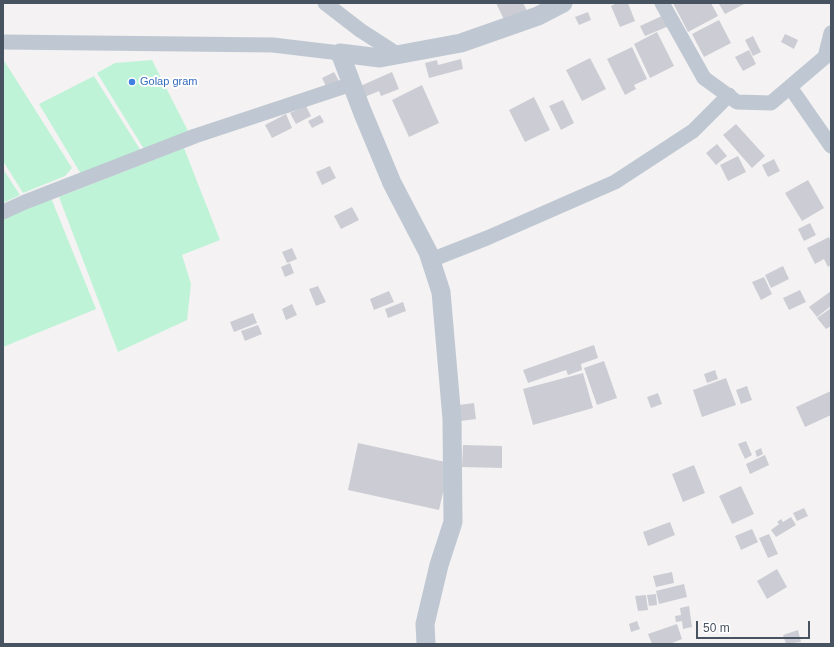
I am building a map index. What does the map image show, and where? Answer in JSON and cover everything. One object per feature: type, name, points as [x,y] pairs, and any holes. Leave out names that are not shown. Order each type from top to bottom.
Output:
[{"type":"street","points":[[325,3],[360,30],[397,54]]},
{"type":"street","points":[[3,42],[273,45],[380,58],[461,43],[538,16],[563,3]]},
{"type":"street","points":[[662,3],[704,78],[737,102],[772,103],[825,57],[831,33]]},
{"type":"street","points":[[340,53],[392,183],[431,260],[442,292],[452,419],[453,522],[439,565],[425,624],[426,644]]},
{"type":"street","points":[[3,212],[32,199],[195,136],[352,84]]},
{"type":"street","points":[[790,87],[831,146]]},
{"type":"street","points":[[431,260],[487,238],[615,182],[693,131],[729,95]]},
{"type":"green space","points":[[3,59],[72,168],[65,176],[23,193],[3,161]]},
{"type":"green space","points":[[152,60],[189,133],[144,149],[97,73],[115,63]]},
{"type":"green space","points":[[94,76],[141,151],[81,174],[39,104]]},
{"type":"green space","points":[[184,148],[220,240],[182,255],[191,284],[187,320],[118,352],[59,197]]},
{"type":"green space","points":[[3,169],[20,195],[3,203]]},
{"type":"green space","points":[[51,198],[96,309],[3,347],[3,219]]},
{"type":"building","points":[[496,3],[523,3],[529,15],[507,26]]},
{"type":"building","points":[[617,3],[628,3],[635,21],[620,27],[611,6]]},
{"type":"building","points":[[673,3],[711,3],[718,16],[688,32]]},
{"type":"building","points":[[746,3],[725,14],[719,4]]},
{"type":"building","points":[[588,12],[591,20],[579,25],[575,17]]},
{"type":"building","points":[[664,15],[669,26],[645,36],[640,26]]},
{"type":"building","points":[[719,20],[731,43],[704,57],[692,34]]},
{"type":"building","points":[[657,32],[674,66],[650,78],[634,44]]},
{"type":"building","points":[[785,34],[798,40],[794,49],[781,42]]},
{"type":"building","points":[[753,36],[761,52],[753,56],[745,40]]},
{"type":"building","points":[[632,47],[647,79],[634,85],[636,89],[625,95],[607,59]]},
{"type":"building","points":[[749,50],[756,64],[743,71],[735,57]]},
{"type":"building","points":[[590,58],[606,89],[582,101],[566,70]]},
{"type":"building","points":[[461,59],[463,69],[429,78],[425,63],[437,60],[438,65]]},
{"type":"building","points":[[334,72],[339,81],[328,90],[322,78]]},
{"type":"building","points":[[392,72],[399,89],[381,96],[379,91],[362,98],[358,87]]},
{"type":"building","points":[[422,85],[439,123],[409,137],[392,100]]},
{"type":"building","points":[[534,97],[550,130],[525,142],[509,110]]},
{"type":"building","points":[[563,100],[574,123],[561,130],[549,106]]},
{"type":"building","points":[[306,106],[311,116],[296,124],[290,113]]},
{"type":"building","points":[[286,114],[292,128],[272,138],[265,125]]},
{"type":"building","points":[[320,115],[324,122],[312,128],[308,121]]},
{"type":"building","points":[[736,124],[765,156],[752,168],[723,135]]},
{"type":"building","points":[[717,144],[727,156],[716,165],[706,153]]},
{"type":"building","points":[[738,156],[746,172],[728,181],[720,165]]},
{"type":"building","points":[[774,159],[780,171],[768,177],[762,165]]},
{"type":"building","points":[[330,166],[336,178],[322,185],[316,172]]},
{"type":"building","points":[[808,180],[824,208],[802,221],[785,193]]},
{"type":"building","points":[[352,207],[359,220],[341,229],[334,216]]},
{"type":"building","points":[[810,223],[816,235],[804,241],[798,229]]},
{"type":"building","points":[[829,237],[831,242],[831,265],[828,267],[824,259],[815,264],[807,248]]},
{"type":"building","points":[[292,248],[297,259],[287,263],[282,252]]},
{"type":"building","points":[[290,263],[294,273],[285,277],[281,267]]},
{"type":"building","points":[[783,266],[789,279],[771,288],[765,275]]},
{"type":"building","points":[[764,277],[772,294],[761,300],[752,282]]},
{"type":"building","points":[[318,286],[326,302],[316,306],[309,289]]},
{"type":"building","points":[[800,290],[806,302],[789,310],[783,298]]},
{"type":"building","points":[[389,291],[394,302],[374,310],[370,299]]},
{"type":"building","points":[[831,291],[831,306],[817,317],[809,307]]},
{"type":"building","points":[[403,302],[406,311],[388,318],[385,309]]},
{"type":"building","points":[[292,304],[297,315],[286,320],[282,309]]},
{"type":"building","points":[[831,308],[831,326],[826,329],[817,318]]},
{"type":"building","points":[[253,313],[257,323],[234,332],[230,322]]},
{"type":"building","points":[[258,325],[262,334],[245,341],[241,331]]},
{"type":"building","points":[[594,345],[598,358],[581,364],[582,370],[568,375],[566,370],[528,383],[523,370]]},
{"type":"building","points":[[604,361],[617,398],[597,405],[584,368]]},
{"type":"building","points":[[715,370],[718,379],[707,383],[704,374]]},
{"type":"building","points":[[583,373],[593,408],[533,425],[523,389]]},
{"type":"building","points":[[726,378],[736,405],[702,417],[693,390]]},
{"type":"building","points":[[747,386],[752,400],[741,404],[736,390]]},
{"type":"building","points":[[831,391],[831,415],[805,427],[796,407]]},
{"type":"building","points":[[658,393],[662,404],[651,408],[647,397]]},
{"type":"building","points":[[474,403],[476,419],[461,421],[459,405]]},
{"type":"building","points":[[746,441],[752,455],[745,459],[738,444]]},
{"type":"building","points":[[358,443],[450,463],[439,510],[348,490]]},
{"type":"building","points":[[463,445],[502,446],[502,468],[462,467]]},
{"type":"building","points":[[761,448],[763,454],[757,457],[755,451]]},
{"type":"building","points":[[765,455],[769,465],[750,474],[746,464]]},
{"type":"building","points":[[694,465],[705,493],[683,502],[672,474]]},
{"type":"building","points":[[741,486],[754,514],[732,524],[719,496]]},
{"type":"building","points":[[804,508],[808,516],[797,521],[793,513]]},
{"type":"building","points":[[791,517],[796,525],[776,537],[771,530],[779,524],[777,522],[781,519],[783,522]]},
{"type":"building","points":[[670,522],[675,535],[648,546],[643,532]]},
{"type":"building","points":[[752,529],[758,542],[741,550],[735,536]]},
{"type":"building","points":[[769,534],[778,554],[768,558],[759,538]]},
{"type":"building","points":[[777,569],[787,587],[767,599],[757,581]]},
{"type":"building","points":[[672,572],[674,583],[656,587],[653,576]]},
{"type":"building","points":[[684,584],[687,597],[659,604],[656,591]]},
{"type":"building","points":[[656,594],[657,605],[649,606],[647,595]]},
{"type":"building","points":[[646,595],[648,610],[638,611],[635,596]]},
{"type":"building","points":[[689,606],[692,627],[683,629],[682,621],[676,622],[675,616],[681,615],[680,608]]},
{"type":"building","points":[[637,621],[640,629],[631,632],[629,624]]},
{"type":"building","points":[[677,624],[682,639],[670,644],[652,644],[648,634]]},
{"type":"building","points":[[798,630],[801,642],[786,644],[783,635]]},
{"type":"place","name":"Golap gram","points":[[132,82]]}]
